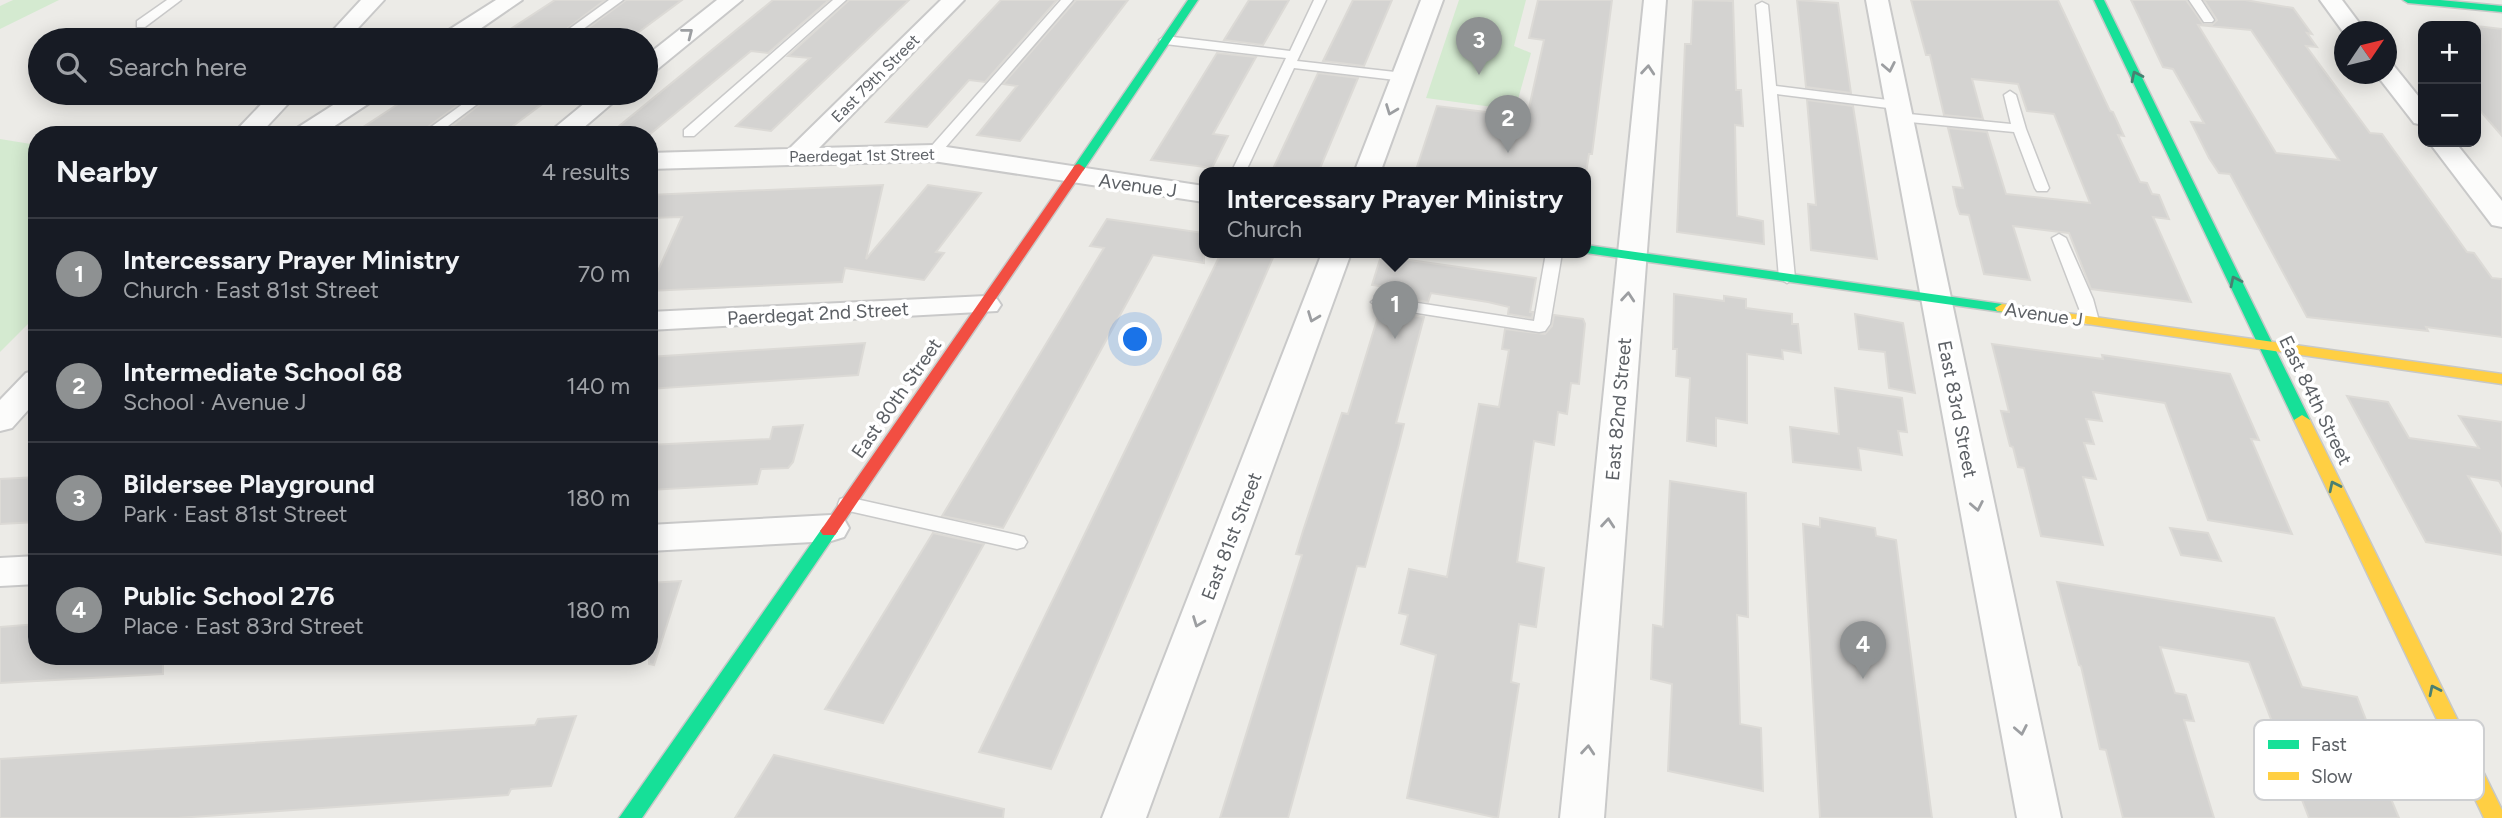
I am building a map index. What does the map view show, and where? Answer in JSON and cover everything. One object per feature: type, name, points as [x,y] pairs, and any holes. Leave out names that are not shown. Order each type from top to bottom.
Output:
[{"type":"street","points":[[346,28],[373,0]]},
{"type":"street","points":[[468,28],[512,0]]},
{"type":"street","points":[[658,58],[731,0]]},
{"type":"street","name":"East 79th Street","points":[[798,155],[953,0]]},
{"type":"street","name":"East 80th Street","points":[[630,818],[986,305],[1193,0]]},
{"type":"street","points":[[1369,167],[1432,0]]},
{"type":"street","name":"East 82nd Street","points":[[1581,818],[1655,0]]},
{"type":"street","name":"East 83rd Street","points":[[1877,0],[2039,818]]},
{"type":"street","name":"East 84th Street","points":[[2099,0],[2448,720]]},
{"type":"street","points":[[2331,0],[2347,21]]},
{"type":"street","points":[[2408,0],[2502,9]]},
{"type":"street","points":[[2396,84],[2418,112]]},
{"type":"street","points":[[254,126],[274,105]]},
{"type":"street","points":[[317,126],[349,105]]},
{"type":"street","points":[[570,126],[597,105]]},
{"type":"street","points":[[2446,147],[2502,219]]},
{"type":"street","name":"Paerdegat 1st Street","points":[[658,161],[933,153],[1072,176]]},
{"type":"street","name":"Avenue J","points":[[1072,176],[1199,193]]},
{"type":"street","name":"Avenue J","points":[[1591,250],[2502,379]]},
{"type":"street","name":"East 81st Street","points":[[1124,818],[1335,258]]},
{"type":"street","name":"Paerdegat 2nd Street","points":[[658,321],[986,305]]},
{"type":"street","points":[[0,420],[28,390]]},
{"type":"street","points":[[658,537],[839,516]]},
{"type":"street","points":[[0,572],[28,570]]},
{"type":"street","name":"East 84th Street","points":[[2484,795],[2495,818]]},
{"type":"lane","points":[[141,24],[175,0]]},
{"type":"lane","points":[[577,28],[617,0]]},
{"type":"lane","points":[[689,134],[840,0]]},
{"type":"lane","points":[[933,153],[1067,0]]},
{"type":"lane","points":[[1241,167],[1320,0]]},
{"type":"lane","points":[[2195,0],[2208,20]]},
{"type":"lane","points":[[1762,5],[1787,278]]},
{"type":"lane","points":[[1165,40],[1404,76]]},
{"type":"lane","points":[[1770,89],[2019,129]]},
{"type":"lane","points":[[2010,95],[2019,129],[2042,188]]},
{"type":"lane","points":[[440,126],[469,105]]},
{"type":"lane","points":[[2059,237],[2085,299],[2091,321]]},
{"type":"lane","points":[[1379,302],[1539,327],[1542,324],[1553,258]]},
{"type":"lane","points":[[839,516],[1017,542]]},
{"type":"green space","points":[[13,0],[59,0],[0,29],[0,6]]},
{"type":"green space","points":[[1459,0],[1526,0],[1514,46],[1531,53],[1515,110],[1426,98]]},
{"type":"green space","points":[[0,139],[28,144],[28,324],[0,352]]},
{"type":"building","points":[[555,0],[605,0],[568,28],[512,28]]},
{"type":"building","points":[[626,0],[682,0],[644,28],[588,28]]},
{"type":"building","points":[[773,0],[829,0],[768,53],[751,51],[658,128],[619,126],[645,105],[658,105],[658,94]]},
{"type":"building","points":[[849,0],[909,0],[771,131],[736,126],[810,58],[788,56]]},
{"type":"building","points":[[1001,0],[1057,0],[985,82],[969,80],[927,127],[886,122]]},
{"type":"building","points":[[1076,0],[1128,0],[1020,141],[977,135],[1017,86],[1003,84]]},
{"type":"building","points":[[1249,0],[1289,0],[1263,45],[1224,40]]},
{"type":"building","points":[[1353,0],[1392,0],[1364,66],[1323,61]]},
{"type":"building","points":[[1538,0],[1612,0],[1592,154],[1589,154],[1587,167],[1417,167],[1437,106],[1527,117],[1544,40],[1529,38]]},
{"type":"building","points":[[1693,0],[1733,1],[1736,90],[1741,90],[1743,126],[1735,125],[1737,216],[1763,221],[1764,244],[1677,232],[1685,44],[1691,44]]},
{"type":"building","points":[[1797,0],[1838,3],[1851,93],[1806,87]]},
{"type":"building","points":[[1911,0],[2058,0],[2124,136],[2118,135],[2140,182],[2147,183],[2152,194],[2159,195],[2169,219],[2153,217],[2191,302],[2091,289],[2069,233],[2013,226],[2030,280],[1984,274],[1969,215],[1960,214],[1957,206],[1953,187],[1963,188],[1948,128],[1987,132],[2006,194],[2090,203],[2054,114],[2027,111],[2018,84],[1972,79],[1983,119],[1944,115],[1930,55],[1926,55]]},
{"type":"building","points":[[2131,0],[2186,0],[2204,25],[2212,25],[2217,20],[2204,0],[2245,0],[2293,8],[2312,34],[2307,33],[2317,47],[2306,46],[2370,133],[2382,134],[2467,252],[2474,253],[2492,278],[2502,279],[2502,337],[2426,327],[2428,331],[2307,317],[2230,174],[2219,173],[2209,158],[2191,122],[2204,123],[2173,69],[2163,67]],"holes":[[[2198,25],[2251,30],[2339,160],[2276,153]]]},
{"type":"building","points":[[2481,27],[2502,29],[2502,136],[2481,112]]},
{"type":"building","points":[[1217,53],[1256,57],[1213,134],[1228,136],[1212,167],[1151,160]]},
{"type":"building","points":[[1318,73],[1358,78],[1321,167],[1274,167]]},
{"type":"building","points":[[1807,100],[1853,106],[1877,259],[1811,250],[1808,204],[1816,205]]},
{"type":"building","points":[[397,105],[458,105],[429,126],[365,126]]},
{"type":"building","points":[[479,105],[541,105],[513,126],[452,126]]},
{"type":"building","points":[[883,185],[866,259],[928,185],[981,193],[936,252],[944,253],[924,280],[845,268],[842,282],[658,291],[658,271],[682,217],[658,218],[658,195]]},
{"type":"building","points":[[1107,219],[1199,232],[1199,258],[1204,258],[1204,263],[1153,255],[1003,528],[942,516],[1104,248],[1090,246]]},
{"type":"building","points":[[1219,258],[1273,258],[1051,769],[979,752]]},
{"type":"building","points":[[1380,258],[1536,278],[1530,312],[1533,312],[1532,318],[1508,314],[1509,307],[1431,293],[1428,302],[1385,295],[1387,287],[1372,285]]},
{"type":"building","points":[[1674,294],[1724,301],[1724,296],[1746,299],[1746,308],[1792,314],[1792,324],[1798,324],[1801,353],[1782,350],[1783,359],[1747,354],[1747,423],[1716,418],[1716,446],[1687,441],[1690,378],[1676,376],[1677,349],[1673,349]]},
{"type":"building","points":[[1380,310],[1424,317],[1396,423],[1404,424],[1399,444],[1365,567],[1357,566],[1288,818],[1220,818],[1302,555],[1296,554],[1303,531],[1342,413],[1348,414]]},
{"type":"building","points":[[1855,314],[1903,323],[1915,393],[1889,388],[1885,352],[1859,349]]},
{"type":"building","points":[[1554,315],[1583,319],[1585,324],[1579,384],[1571,383],[1567,414],[1558,412],[1554,445],[1534,441],[1517,562],[1544,568],[1536,627],[1519,624],[1511,682],[1519,684],[1498,818],[1407,798],[1436,655],[1401,644],[1408,615],[1399,613],[1409,569],[1447,577],[1479,404],[1499,407],[1509,350],[1502,349],[1505,329],[1545,334],[1552,326]]},
{"type":"building","points":[[865,343],[858,375],[658,388],[658,356]]},
{"type":"building","points":[[1992,344],[2103,359],[2102,355],[2230,374],[2259,440],[2251,439],[2292,534],[2208,520],[2165,403],[2093,392],[2102,421],[2086,419],[2094,444],[2084,443],[2096,479],[2083,477],[2103,545],[2041,536],[2024,468],[2018,467],[2001,411],[2009,412]]},
{"type":"building","points":[[1835,388],[1902,398],[1907,432],[1898,431],[1902,455],[1858,448],[1861,470],[1793,462],[1790,427],[1839,434]]},
{"type":"building","points":[[2347,396],[2388,402],[2409,438],[2479,448],[2459,416],[2502,422],[2502,486],[2499,481],[2468,476],[2502,535],[2502,555],[2426,542]]},
{"type":"building","points":[[803,425],[793,462],[788,468],[761,469],[757,484],[658,490],[658,445],[770,439],[773,427]]},
{"type":"building","points":[[28,477],[28,522],[0,524],[0,479]]},
{"type":"building","points":[[1670,481],[1746,493],[1748,617],[1737,615],[1740,724],[1761,728],[1763,791],[1668,771],[1672,684],[1651,679],[1653,625],[1663,627]]},
{"type":"building","points":[[1820,518],[1875,528],[1876,536],[1896,540],[1932,818],[1820,818],[1803,524],[1820,527]]},
{"type":"building","points":[[2170,528],[2208,533],[2221,561],[2181,555]]},
{"type":"building","points":[[933,533],[984,544],[883,723],[825,709]]},
{"type":"building","points":[[681,581],[658,653],[658,582]]},
{"type":"building","points":[[2057,582],[2274,618],[2302,687],[2357,697],[2366,720],[2271,720],[2249,662],[2160,647],[2175,693],[2186,695],[2194,721],[2184,720],[2214,818],[2123,818],[2106,750],[2100,749]]},
{"type":"building","points":[[28,625],[28,665],[163,665],[163,674],[0,683],[0,627]]},
{"type":"building","points":[[576,716],[551,786],[511,789],[508,795],[177,818],[0,818],[0,759],[535,725],[538,719]]},
{"type":"building","points":[[774,755],[1004,809],[1003,818],[735,818]]},
{"type":"building","points":[[2302,800],[2391,800],[2399,818],[2309,818]]},
{"type":"traffic: fast","points":[[1079,168],[1193,0]]},
{"type":"traffic: fast","points":[[2099,0],[2302,420]]},
{"type":"traffic: fast","points":[[2408,0],[2502,9]]},
{"type":"traffic: fast","points":[[1591,250],[2002,308]]},
{"type":"traffic: fast","points":[[630,818],[829,531]]},
{"type":"traffic: slow","points":[[2002,308],[2502,379]]},
{"type":"traffic: slow","points":[[2302,420],[2447,720]]},
{"type":"traffic: slow","points":[[2484,795],[2495,818]]},
{"type":"traffic: jam","points":[[829,531],[1079,168]]},
{"type":"place","name":"Bildersee Playground","points":[[1479,75]]},
{"type":"place","name":"Intermediate School 68","points":[[1508,153]]},
{"type":"place","name":"Intercessary Prayer Ministry","points":[[1395,339]]},
{"type":"place","name":"Public School 276","points":[[1863,679]]}]
